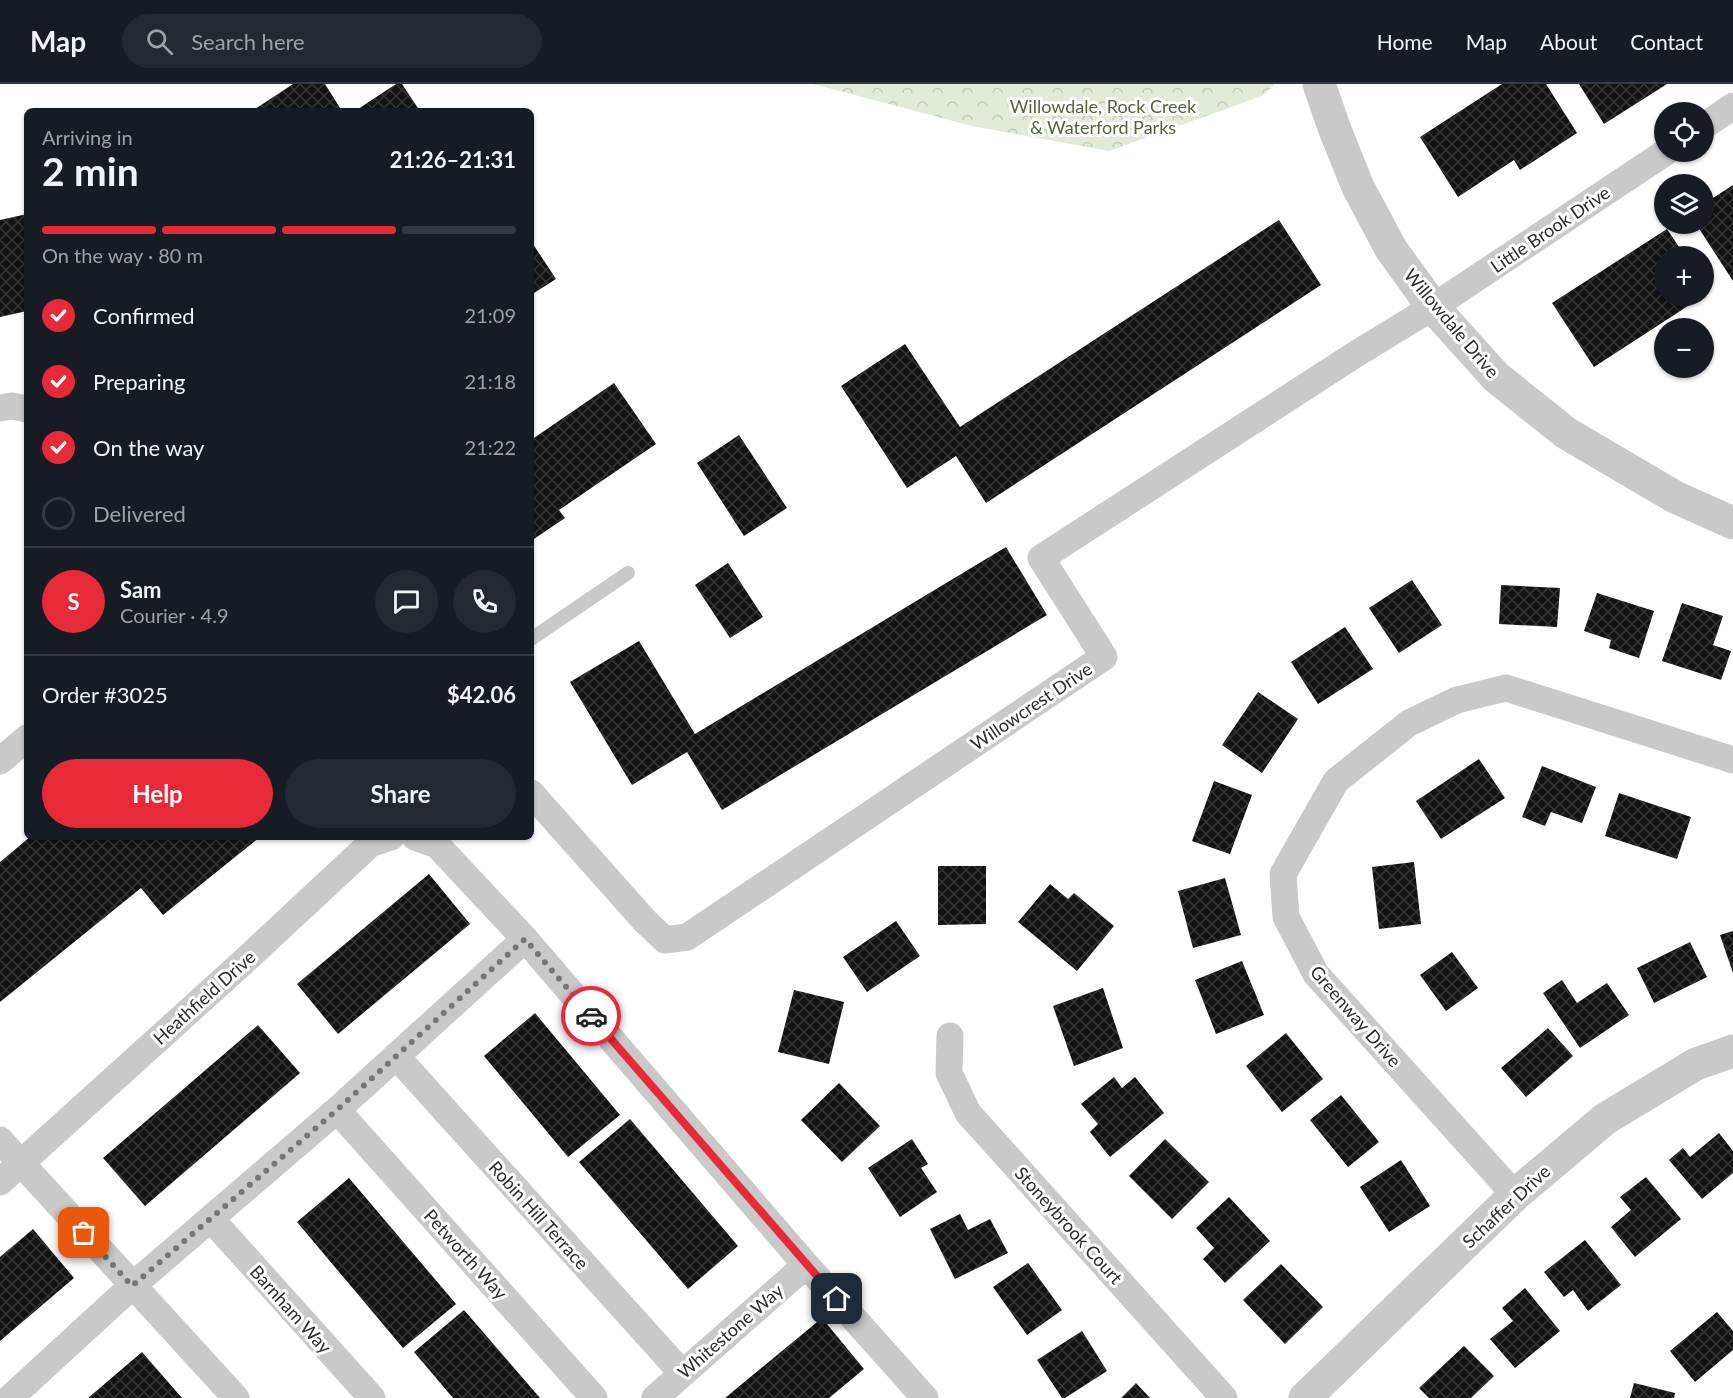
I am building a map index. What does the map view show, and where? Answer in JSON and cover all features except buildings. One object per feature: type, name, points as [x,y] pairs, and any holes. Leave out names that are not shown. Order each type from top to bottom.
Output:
[{"type":"street","name":"Willowdale Drive","points":[[1319,84],[1358,187],[1391,249],[1433,307],[1496,377],[1566,433],[1675,497],[1733,523]]},
{"type":"street","points":[[1714,119],[1733,106]]},
{"type":"street","name":"Little Brook Drive","points":[[1433,307],[1654,160]]},
{"type":"street","name":"Willowcrest Drive","points":[[534,796],[645,921],[665,940],[687,937],[1104,657],[1041,558],[1356,354],[1433,307]]},
{"type":"street","points":[[0,408],[12,406],[24,408]]},
{"type":"street","name":"Greenway Drive","points":[[1515,1195],[1316,974],[1286,917],[1283,874],[1336,781],[1409,723],[1456,700],[1506,688],[1733,760]]},
{"type":"street","points":[[0,761],[24,741]]},
{"type":"street","name":"Heathfield Drive","points":[[0,1182],[370,844],[382,840]]},
{"type":"street","points":[[423,840],[437,845],[525,939],[914,1394]]},
{"type":"street","points":[[10,1398],[132,1286],[337,1110],[525,939]]},
{"type":"street","name":"Stoneybrook Court","points":[[950,1036],[949,1073],[968,1113],[1224,1398]]},
{"type":"street","name":"Schaffer Drive","points":[[1305,1398],[1515,1195],[1605,1119],[1696,1064],[1733,1051]]},
{"type":"street","name":"Robin Hill Terrace","points":[[396,1056],[682,1373]]},
{"type":"street","name":"Petworth Way","points":[[337,1110],[594,1398]]},
{"type":"street","points":[[0,1140],[236,1398]]},
{"type":"street","name":"Barnham Way","points":[[211,1219],[372,1398]]},
{"type":"street","name":"Whitestone Way","points":[[655,1398],[806,1265]]},
{"type":"lane","points":[[534,637],[628,573]]},
{"type":"green space","name":"Willowdale, Rock Creek & Waterford Parks","points":[[813,84],[1275,84],[1262,96],[1109,151],[972,126]]},
{"type":"way so far","points":[[84,1233],[132,1286],[337,1110],[525,939],[591,1016]]},
{"type":"route","points":[[591,1016],[837,1299]]}]
